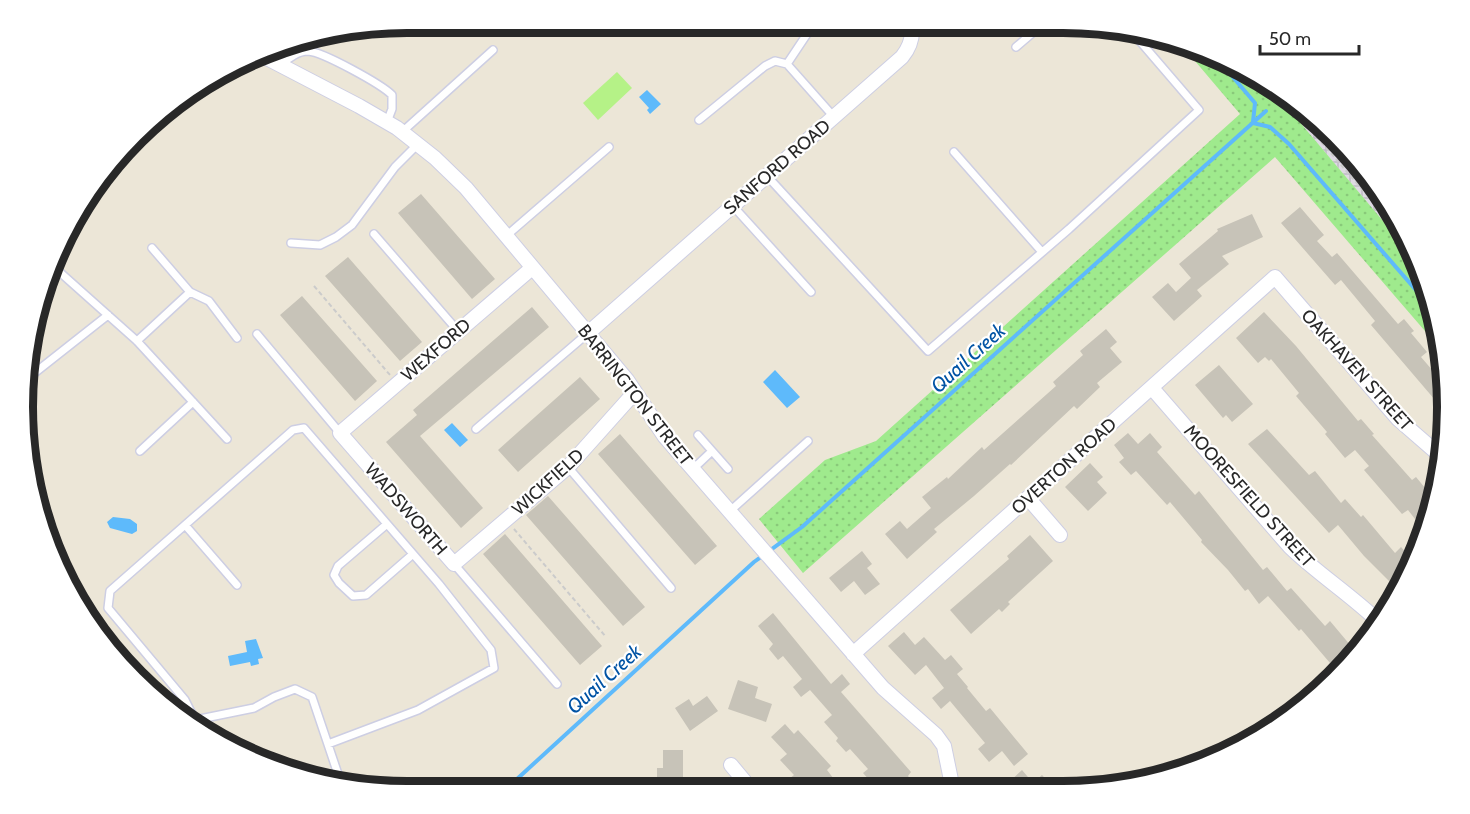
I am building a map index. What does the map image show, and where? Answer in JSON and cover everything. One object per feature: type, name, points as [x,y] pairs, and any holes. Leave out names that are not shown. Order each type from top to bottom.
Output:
[{"type":"street","name":"SANFORD ROAD","points":[[587,334],[907,51],[912,33]]},
{"type":"street","name":"BARRINGTON STREET","points":[[268,59],[387,122],[418,144],[466,188],[635,392],[661,432],[883,688],[936,735],[944,746],[951,781]]},
{"type":"street","name":"WEXFORD","points":[[340,433],[531,268]]},
{"type":"street","name":"OVERTON ROAD","points":[[853,654],[1275,277]]},
{"type":"street","name":"OAKHAVEN STREET","points":[[1275,277],[1398,418],[1434,452]]},
{"type":"street","name":"MOORESFIELD STREET","points":[[1152,388],[1290,547],[1308,565],[1373,617]]},
{"type":"street","name":"WICKFIELD","points":[[454,564],[568,467],[635,392]]},
{"type":"street","name":"WADSWORTH","points":[[340,433],[454,564]]},
{"type":"street","points":[[1028,498],[1060,535]]},
{"type":"street","points":[[730,765],[744,781]]},
{"type":"lane","points":[[787,64],[808,33]]},
{"type":"lane","points":[[1016,47],[1032,33]]},
{"type":"lane","points":[[767,176],[928,351],[1199,110],[1140,41]]},
{"type":"lane","points":[[402,132],[493,50]]},
{"type":"lane","points":[[279,66],[300,52],[309,51],[348,68],[392,95],[392,109],[387,122]]},
{"type":"lane","points":[[699,120],[765,66],[775,61],[787,64],[834,117]]},
{"type":"lane","points":[[291,243],[320,245],[352,225],[395,167],[418,144]]},
{"type":"lane","points":[[506,236],[609,147]]},
{"type":"lane","points":[[954,152],[1042,252]]},
{"type":"lane","points":[[733,206],[811,292]]},
{"type":"lane","points":[[374,234],[458,331]]},
{"type":"lane","points":[[152,248],[190,292],[208,301],[237,338]]},
{"type":"lane","points":[[59,271],[137,341],[227,439]]},
{"type":"lane","points":[[137,341],[190,292]]},
{"type":"lane","points":[[35,373],[108,315]]},
{"type":"lane","name":"WADSWORTH","points":[[257,334],[340,433]]},
{"type":"lane","points":[[477,429],[587,334]]},
{"type":"lane","points":[[140,451],[193,402]]},
{"type":"lane","points":[[190,712],[185,700],[108,608],[110,591],[293,430],[304,428],[413,554],[491,650],[494,668],[418,710],[328,744]]},
{"type":"lane","points":[[698,435],[728,469]]},
{"type":"lane","points":[[729,511],[808,441]]},
{"type":"lane","points":[[693,469],[712,452]]},
{"type":"lane","points":[[568,467],[671,588]]},
{"type":"lane","points":[[387,524],[338,566],[334,575],[346,592],[353,596],[366,595],[413,554]]},
{"type":"lane","points":[[185,525],[237,585]]},
{"type":"lane","name":"WADSWORTH","points":[[454,564],[557,684]]},
{"type":"lane","points":[[201,719],[254,708],[295,689],[312,697],[338,775]]},
{"type":"path","points":[[1302,120],[1383,214]]},
{"type":"path","points":[[314,286],[397,384]]},
{"type":"path","points":[[506,520],[606,637]]},
{"type":"shaded area","points":[[1287,108],[1344,160],[1374,199],[1394,234]]},
{"type":"green space","points":[[1190,56],[1250,83],[1287,108],[1394,234],[1409,264],[1431,338],[1275,157],[803,573],[759,519],[825,460],[876,441],[1240,114]]},
{"type":"green space","points":[[617,72],[632,88],[598,120],[583,103]]},
{"type":"water","points":[[647,90],[661,104],[650,114],[647,110],[649,108],[639,97]]},
{"type":"water","points":[[775,370],[800,397],[787,408],[763,382]]},
{"type":"water","points":[[452,423],[468,440],[460,447],[444,430]]},
{"type":"water","points":[[113,517],[130,519],[137,524],[137,531],[132,534],[110,528],[107,522]]},
{"type":"water","points":[[256,639],[263,658],[258,659],[259,664],[251,666],[250,662],[230,666],[228,656],[247,652],[245,641]]},
{"type":"building","points":[[421,194],[495,279],[472,299],[398,213]]},
{"type":"building","points":[[1300,207],[1324,235],[1317,241],[1332,257],[1337,253],[1398,324],[1404,319],[1414,331],[1411,333],[1427,352],[1421,357],[1435,374],[1437,402],[1371,325],[1375,321],[1341,280],[1335,285],[1281,223]]},
{"type":"building","points":[[1252,214],[1263,237],[1222,256],[1229,264],[1197,290],[1202,296],[1174,321],[1152,297],[1168,283],[1176,292],[1191,278],[1179,264],[1218,231],[1217,229]]},
{"type":"building","points":[[348,257],[422,342],[400,361],[325,276]]},
{"type":"building","points":[[302,296],[377,381],[355,401],[280,315]]},
{"type":"building","points":[[532,307],[549,327],[420,436],[483,508],[461,528],[386,442],[417,415],[413,410]]},
{"type":"building","points":[[1264,312],[1296,346],[1358,421],[1361,419],[1374,434],[1372,435],[1412,480],[1416,477],[1427,491],[1426,497],[1421,501],[1424,506],[1421,514],[1415,519],[1408,510],[1402,514],[1364,470],[1369,466],[1355,450],[1345,458],[1325,434],[1327,432],[1296,396],[1299,393],[1271,359],[1269,361],[1265,357],[1258,363],[1236,338]]},
{"type":"building","points":[[1106,329],[1117,342],[1110,348],[1122,362],[1097,383],[1100,387],[1077,409],[1074,406],[1011,465],[934,529],[937,532],[907,559],[885,534],[900,521],[907,529],[931,508],[922,497],[947,477],[948,479],[982,447],[984,450],[1056,386],[1053,382],[1083,355],[1080,351]]},
{"type":"building","points":[[1219,365],[1253,404],[1232,422],[1226,415],[1223,418],[1195,385]]},
{"type":"building","points":[[580,377],[600,399],[518,472],[498,450]]},
{"type":"building","points":[[1267,429],[1309,475],[1315,471],[1341,503],[1345,499],[1361,517],[1363,515],[1395,553],[1401,547],[1407,554],[1392,584],[1338,525],[1329,533],[1248,444]]},
{"type":"building","points":[[1128,433],[1138,444],[1150,433],[1162,447],[1157,452],[1195,495],[1199,491],[1263,570],[1267,567],[1287,591],[1291,588],[1325,626],[1330,621],[1351,646],[1344,654],[1338,660],[1336,658],[1330,663],[1301,629],[1299,631],[1268,596],[1259,604],[1248,589],[1245,591],[1201,542],[1202,540],[1170,502],[1167,505],[1136,471],[1131,475],[1119,462],[1124,458],[1114,445]]},
{"type":"building","points":[[620,434],[717,546],[695,565],[598,454]]},
{"type":"building","points":[[1090,463],[1103,477],[1097,482],[1107,493],[1088,511],[1065,487]]},
{"type":"building","points":[[548,496],[645,607],[623,626],[526,515]]},
{"type":"building","points":[[505,534],[602,646],[580,665],[483,554]]},
{"type":"building","points":[[1030,535],[1053,561],[1008,602],[1010,604],[1002,612],[999,609],[971,634],[950,610],[1009,559],[1007,556]]},
{"type":"building","points":[[862,551],[872,564],[867,568],[880,584],[865,595],[854,581],[841,592],[829,578]]},
{"type":"building","points":[[773,613],[831,684],[842,674],[850,684],[841,692],[911,772],[908,776],[912,781],[870,781],[863,773],[868,769],[850,749],[846,752],[836,741],[838,738],[824,722],[832,715],[810,690],[801,697],[793,687],[802,679],[783,656],[778,660],[769,649],[773,644],[758,626]]},
{"type":"building","points":[[904,632],[915,645],[924,637],[945,660],[951,655],[963,669],[957,674],[967,688],[986,711],[990,708],[1028,754],[1014,766],[1002,751],[989,762],[978,749],[985,743],[950,701],[941,709],[932,698],[944,688],[926,665],[915,675],[888,646]]},
{"type":"building","points":[[738,680],[758,687],[755,698],[772,704],[766,722],[728,709]]},
{"type":"building","points":[[707,696],[718,711],[690,731],[675,708],[689,699],[693,706]]},
{"type":"building","points":[[785,724],[794,734],[798,730],[831,766],[827,770],[835,781],[791,781],[789,779],[794,775],[780,760],[787,754],[771,737]]},
{"type":"building","points":[[663,750],[683,750],[683,781],[657,781],[657,768],[663,768]]},
{"type":"building","points":[[1022,770],[1031,781],[1010,781]]},
{"type":"building","points":[[1042,775],[1048,781],[1035,781]]},
{"type":"waterway","points":[[1229,73],[1255,103],[1253,122]]},
{"type":"waterway","name":"Quail Creek","points":[[515,781],[754,562],[802,527],[1266,111]]},
{"type":"waterway","name":"Quail Creek","points":[[1253,123],[1270,127],[1289,144],[1419,294]]}]
